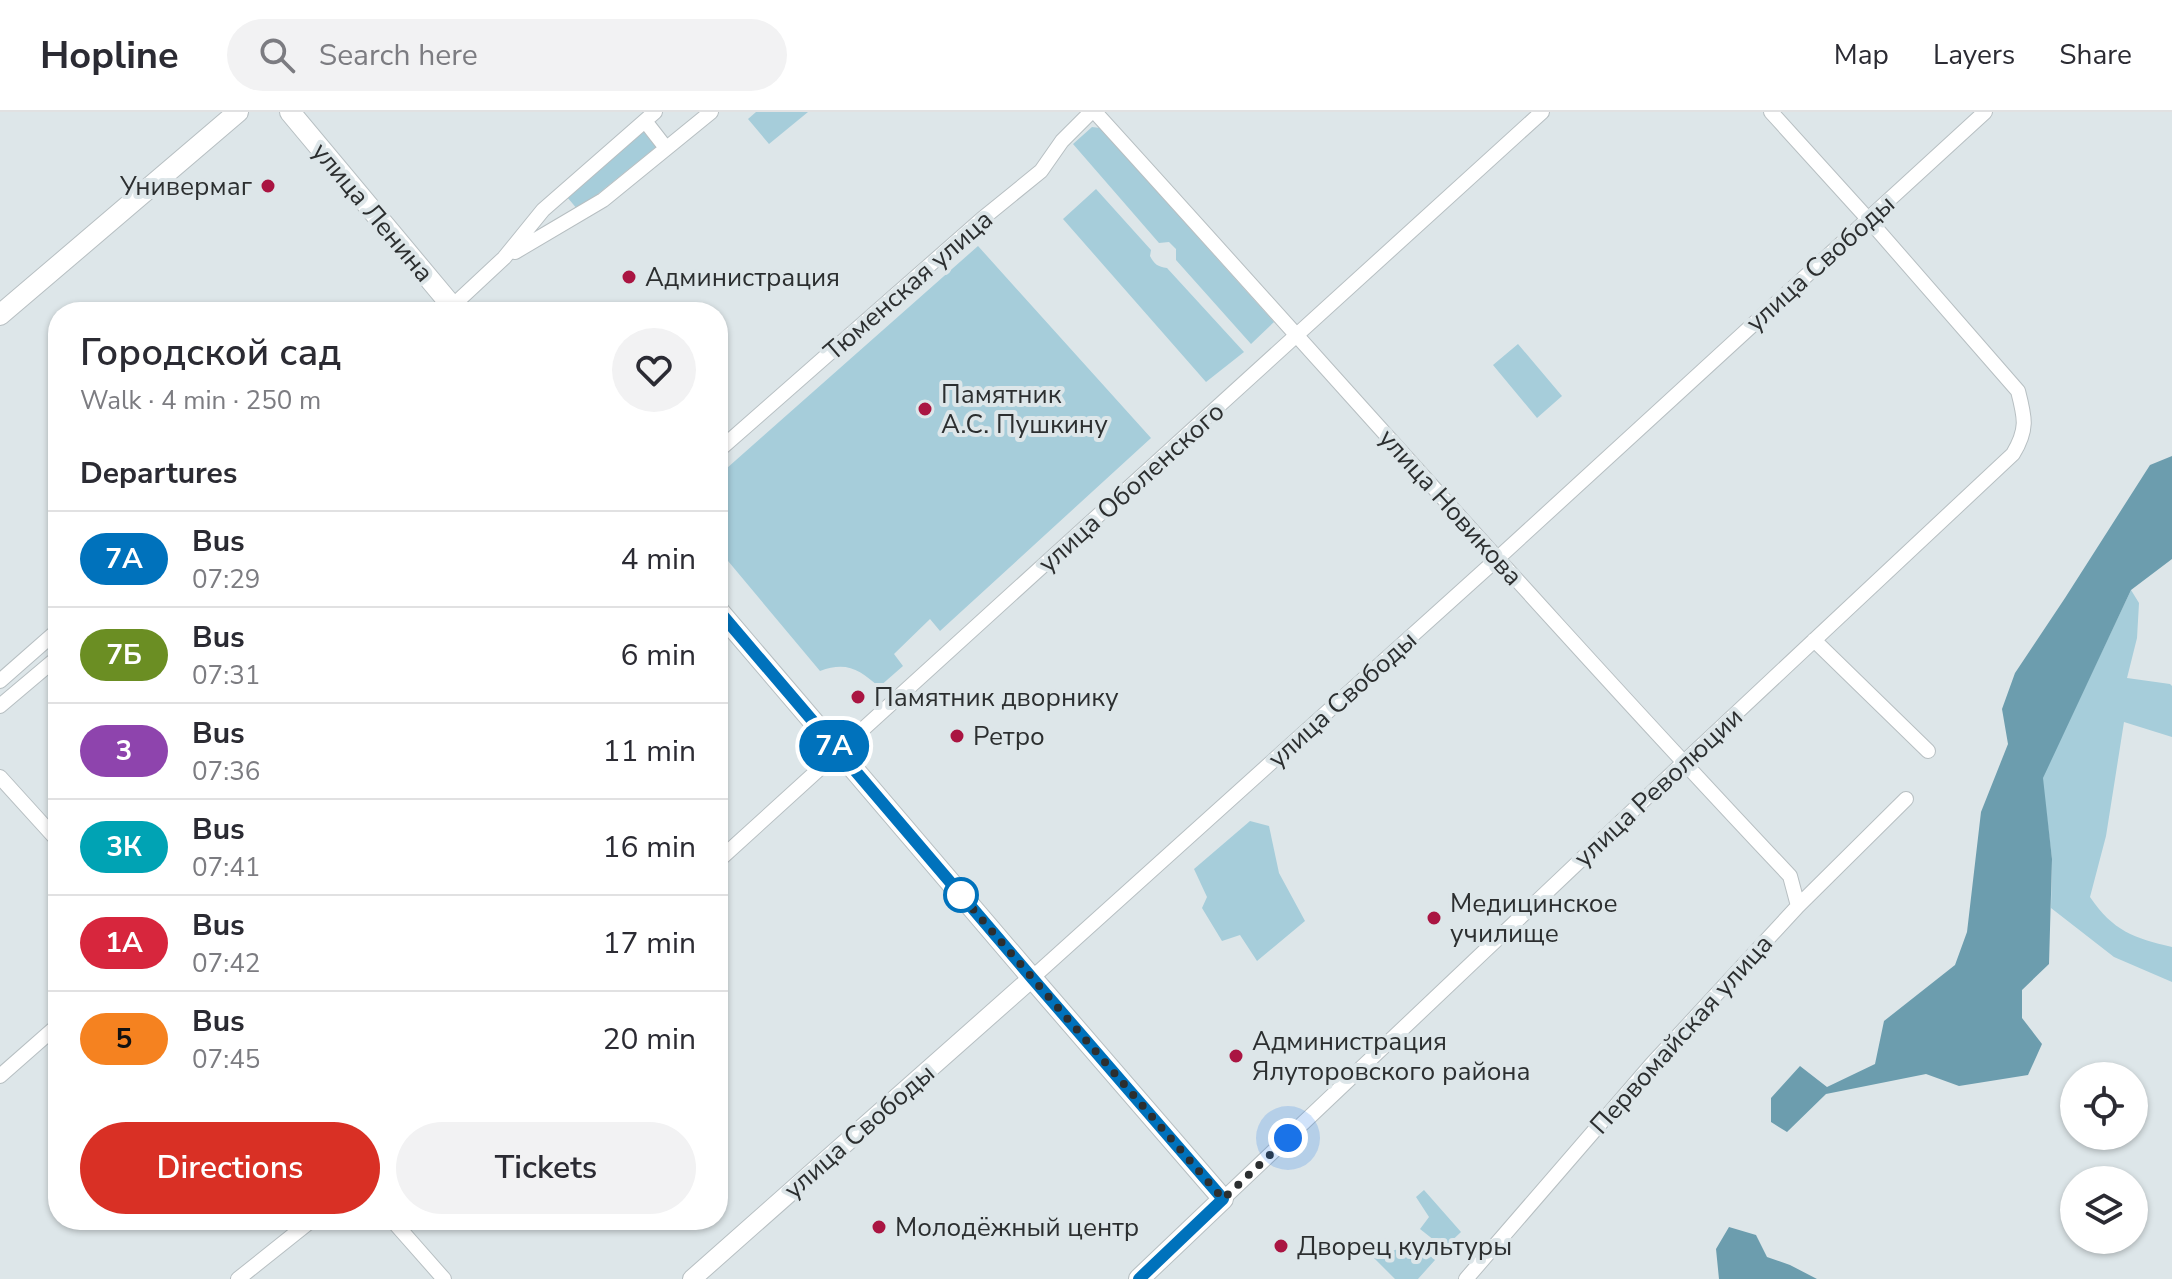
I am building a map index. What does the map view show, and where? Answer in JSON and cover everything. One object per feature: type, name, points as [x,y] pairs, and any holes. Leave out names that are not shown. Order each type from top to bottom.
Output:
[{"type":"main road","points":[[0,315],[238,112]]},
{"type":"main road","name":"улица Ленина","points":[[290,112],[445,302]]},
{"type":"main road","points":[[728,622],[1223,1199]]},
{"type":"main road","name":"улица Революции","points":[[1139,1279],[1223,1199]]},
{"type":"street","points":[[504,258],[603,200],[711,112]]},
{"type":"street","name":"улица Новикова","points":[[1093,112],[1683,763],[1790,876],[1798,906]]},
{"type":"street","name":"Тюменская улица","points":[[728,442],[1041,171],[1062,141],[1093,112]]},
{"type":"street","name":"улица Оболенского","points":[[728,852],[1542,112]]},
{"type":"street","points":[[1771,112],[1868,219]]},
{"type":"street","name":"улица Свободы","points":[[692,1279],[1497,559],[1985,112]]},
{"type":"street","points":[[460,302],[504,258],[543,210],[650,116],[666,148]]},
{"type":"street","name":"улица Революции","points":[[1223,1199],[2013,454],[2026,421],[2018,391],[1868,219]]},
{"type":"street","points":[[0,681],[48,639]]},
{"type":"street","points":[[1814,640],[1928,751]]},
{"type":"street","points":[[0,706],[48,665]]},
{"type":"street","points":[[0,777],[48,830]]},
{"type":"street","name":"Первомайская улица","points":[[1466,1279],[1651,1065],[1798,906],[1906,799]]},
{"type":"street","points":[[0,1076],[48,1034]]},
{"type":"street","points":[[238,1279],[299,1230]]},
{"type":"street","points":[[401,1230],[444,1279]]},
{"type":"shaded area","points":[[756,112],[808,112],[769,144],[748,119]]},
{"type":"shaded area","points":[[1092,127],[1100,128],[1274,322],[1251,344],[1176,260],[1176,249],[1169,242],[1159,243],[1073,144]]},
{"type":"shaded area","points":[[642,130],[656,147],[578,210],[567,197]]},
{"type":"shaded area","points":[[1096,189],[1151,250],[1150,256],[1155,263],[1167,268],[1244,352],[1206,382],[1063,219]]},
{"type":"shaded area","points":[[978,246],[1151,438],[940,631],[930,619],[894,654],[903,666],[879,687],[866,676],[846,667],[820,671],[728,561],[728,467]]},
{"type":"shaded area","points":[[1518,344],[1562,396],[1537,418],[1493,365]]},
{"type":"shaded area","points":[[2172,456],[2172,559],[2131,590],[2043,778],[2052,859],[2049,964],[2022,990],[2022,1018],[2042,1044],[2028,1075],[1959,1086],[1926,1074],[1826,1094],[1787,1132],[1771,1122],[1771,1098],[1800,1066],[1827,1087],[1875,1064],[1884,1021],[1955,965],[1967,932],[1981,812],[2008,744],[2002,709],[2015,673],[2150,465]]},
{"type":"shaded area","points":[[2131,590],[2139,603],[2137,638],[2127,678],[2172,686],[2172,737],[2124,722],[2106,836],[2090,897],[2107,918],[2125,931],[2172,947],[2172,982],[2114,957],[2051,908],[2052,859],[2042,778]]},
{"type":"shaded area","points":[[1250,821],[1269,826],[1279,873],[1305,921],[1257,961],[1240,935],[1222,941],[1202,908],[1207,897],[1194,869]]},
{"type":"shaded area","points":[[1424,1190],[1461,1232],[1444,1248],[1420,1229],[1429,1217],[1416,1197]]},
{"type":"shaded area","points":[[1729,1227],[1756,1235],[1767,1257],[1817,1279],[1719,1279],[1716,1249]]},
{"type":"shaded area","points":[[1403,1247],[1415,1259],[1425,1251],[1435,1260],[1418,1279],[1395,1279],[1374,1258]]},
{"type":"bus line","name":"7А","points":[[728,622],[1223,1199],[1139,1279]]},
{"type":"place","name":"Универмаг","points":[[268,186]]},
{"type":"place","name":"Администрация","points":[[629,277]]},
{"type":"place","name":"Памятник А.С. Пушкину","points":[[925,409]]},
{"type":"place","name":"Памятник дворнику","points":[[858,697]]},
{"type":"place","name":"Ретро","points":[[957,736]]},
{"type":"place","name":"Медицинское училище","points":[[1434,918]]},
{"type":"place","name":"Администрация Ялуторовского района","points":[[1236,1056]]},
{"type":"place","name":"Молодёжный центр","points":[[879,1227]]},
{"type":"place","name":"Дворец культуры","points":[[1281,1246]]},
{"type":"route","points":[[961,895],[953,886],[1223,1199],[1288,1138]]}]
